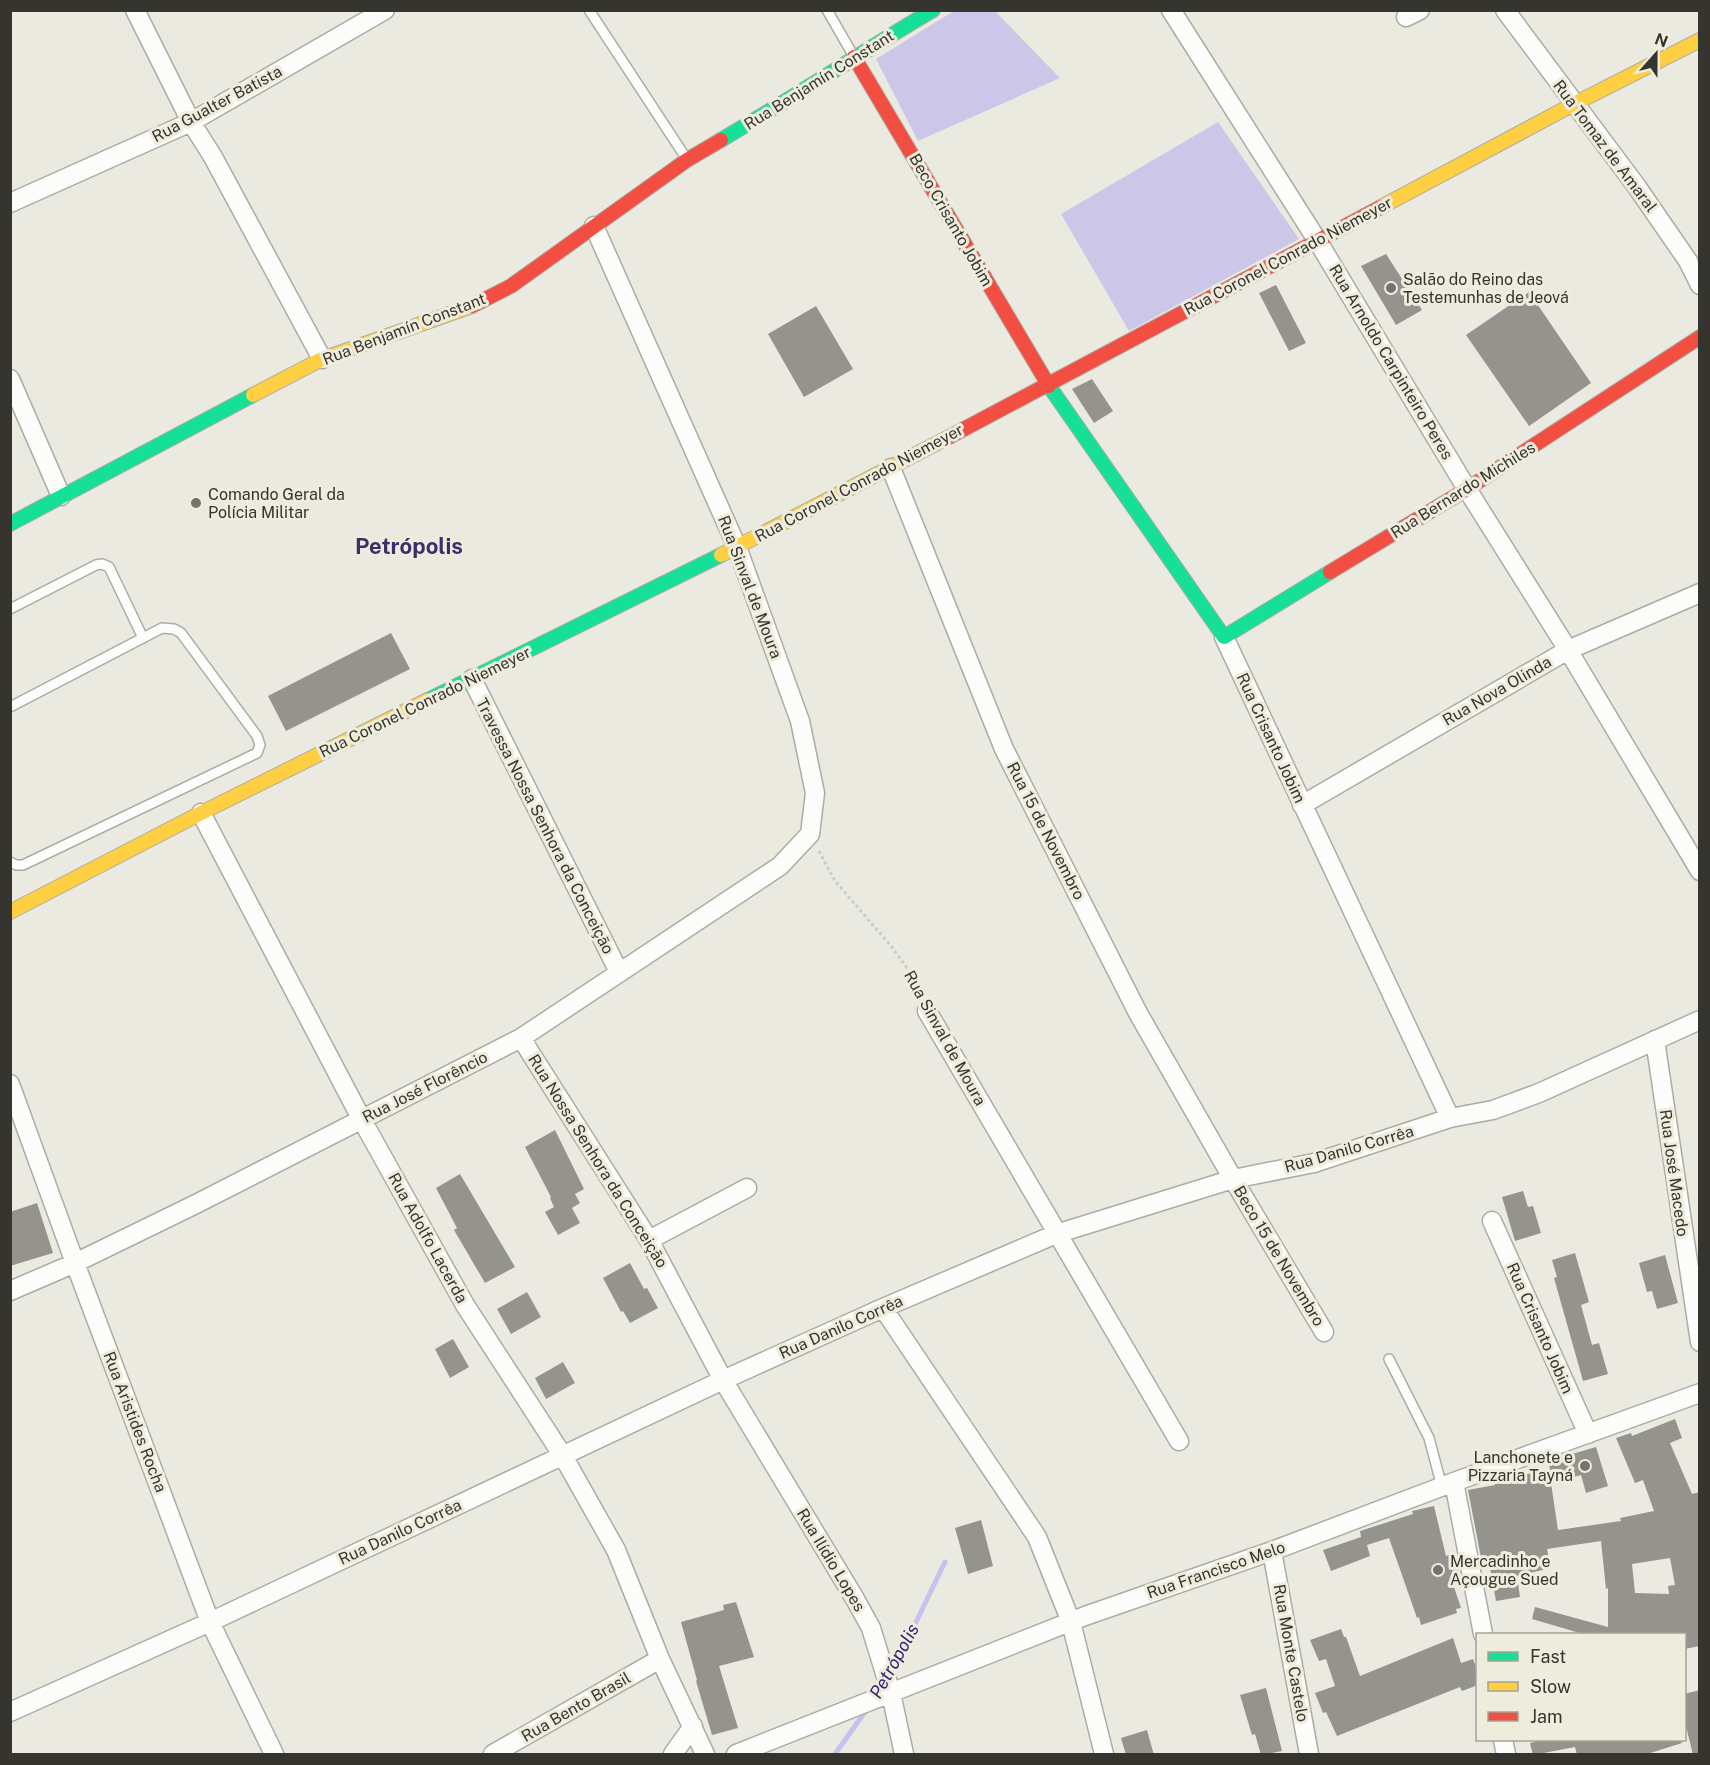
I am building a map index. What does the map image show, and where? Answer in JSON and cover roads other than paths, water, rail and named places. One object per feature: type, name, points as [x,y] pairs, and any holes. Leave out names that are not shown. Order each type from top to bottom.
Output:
[{"type":"street","points":[[135,10],[191,122],[213,157],[322,359]]},
{"type":"street","name":"Rua Gualter Batista","points":[[10,203],[191,122],[385,10]]},
{"type":"street","name":"Rua Benjamín Constant","points":[[10,524],[139,458],[322,359],[470,307],[511,286],[687,160],[798,95],[933,10]]},
{"type":"street","name":"Rua Arnoldo Carpinteiro Peres","points":[[1171,10],[1317,240],[1467,489],[1568,650],[1700,871]]},
{"type":"street","name":"Rua Tomaz de Amaral","points":[[1505,10],[1638,187],[1688,261],[1700,285]]},
{"type":"street","name":"Rua Coronel Conrado Niemeyer","points":[[10,912],[201,813],[891,468],[1574,104],[1700,40]]},
{"type":"street","name":"Beco Crisanto Jobim","points":[[855,57],[1047,384]]},
{"type":"street","name":"Rua Sinval de Moura","points":[[594,226],[737,547],[800,721],[814,793],[810,834]]},
{"type":"street","name":"Rua Bernardo Michiles","points":[[1224,637],[1467,489],[1700,337]]},
{"type":"street","points":[[10,380],[61,496]]},
{"type":"street","name":"Rua Crisanto Jobim","points":[[1047,384],[1224,637],[1450,1118]]},
{"type":"street","name":"Rua 15 de Novembro","points":[[891,468],[1004,749],[1138,1013],[1233,1179]]},
{"type":"street","name":"Rua Nova Olinda","points":[[1302,805],[1568,650],[1700,593]]},
{"type":"street","name":"Travessa Nossa Senhora da Conceição","points":[[472,679],[619,972]]},
{"type":"street","name":"Rua Adolfo Lacerda","points":[[201,813],[362,1120],[465,1305],[563,1455],[615,1550],[660,1659],[705,1755]]},
{"type":"street","name":"Rua José Florêncio","points":[[10,1291],[75,1263],[521,1038],[780,866],[810,834]]},
{"type":"street","name":"Rua Sinval de Moura","points":[[927,1011],[1179,1441]]},
{"type":"street","name":"Rua Danilo Corrêa","points":[[10,1712],[210,1622],[723,1380],[1056,1234],[1233,1179],[1314,1163],[1450,1118],[1493,1110],[1539,1094],[1700,1020]]},
{"type":"street","name":"Rua Nossa Senhora da Conceição","points":[[521,1038],[649,1240],[723,1380]]},
{"type":"street","name":"Rua José Macedo","points":[[1655,1040],[1700,1342]]},
{"type":"street","name":"Rua Aristides Rocha","points":[[10,1084],[210,1622],[274,1755]]},
{"type":"street","name":"Beco 15 de Novembro","points":[[1233,1179],[1324,1332]]},
{"type":"street","points":[[649,1240],[747,1188]]},
{"type":"street","name":"Rua Crisanto Jobim","points":[[1492,1221],[1588,1434]]},
{"type":"street","points":[[883,1308],[1037,1538],[1071,1622],[1104,1755]]},
{"type":"street","name":"Rua Ilídio Lopes","points":[[723,1380],[871,1628],[891,1693],[904,1755]]},
{"type":"street","name":"Rua Francisco Melo","points":[[736,1755],[1071,1622],[1272,1551],[1700,1393]]},
{"type":"street","points":[[1448,1485],[1483,1633]]},
{"type":"street","name":"Rua Monte Castelo","points":[[1272,1551],[1309,1755]]},
{"type":"street","name":"Rua Bento Brasil","points":[[493,1755],[660,1659]]},
{"type":"street","points":[[673,1755],[693,1726]]},
{"type":"lane","points":[[589,10],[687,160]]},
{"type":"lane","points":[[827,10],[855,57]]},
{"type":"lane","points":[[10,609],[102,564],[109,567],[143,638]]},
{"type":"lane","points":[[10,707],[162,628],[174,628],[181,633],[257,736],[260,746],[257,753],[23,865],[10,862]]},
{"type":"lane","points":[[1389,1359],[1429,1437],[1448,1485]]},
{"type":"waterway","name":"Petrópolis","points":[[891,1674],[945,1562]]},
{"type":"waterway","name":"Petrópolis","points":[[835,1754],[867,1709]]},
{"type":"place","name":"Salão do Reino das Testemunhas de Jeová","points":[[1391,288]]},
{"type":"place","name":"Comando Geral da Polícia Militar","points":[[196,503]]},
{"type":"place","name":"Lanchonete e Pizzaria Tayná","points":[[1585,1466]]},
{"type":"place","name":"Mercadinho e Açougue Sued","points":[[1438,1570]]},
{"type":"district","name":"Petrópolis","points":[[409,546]]}]
